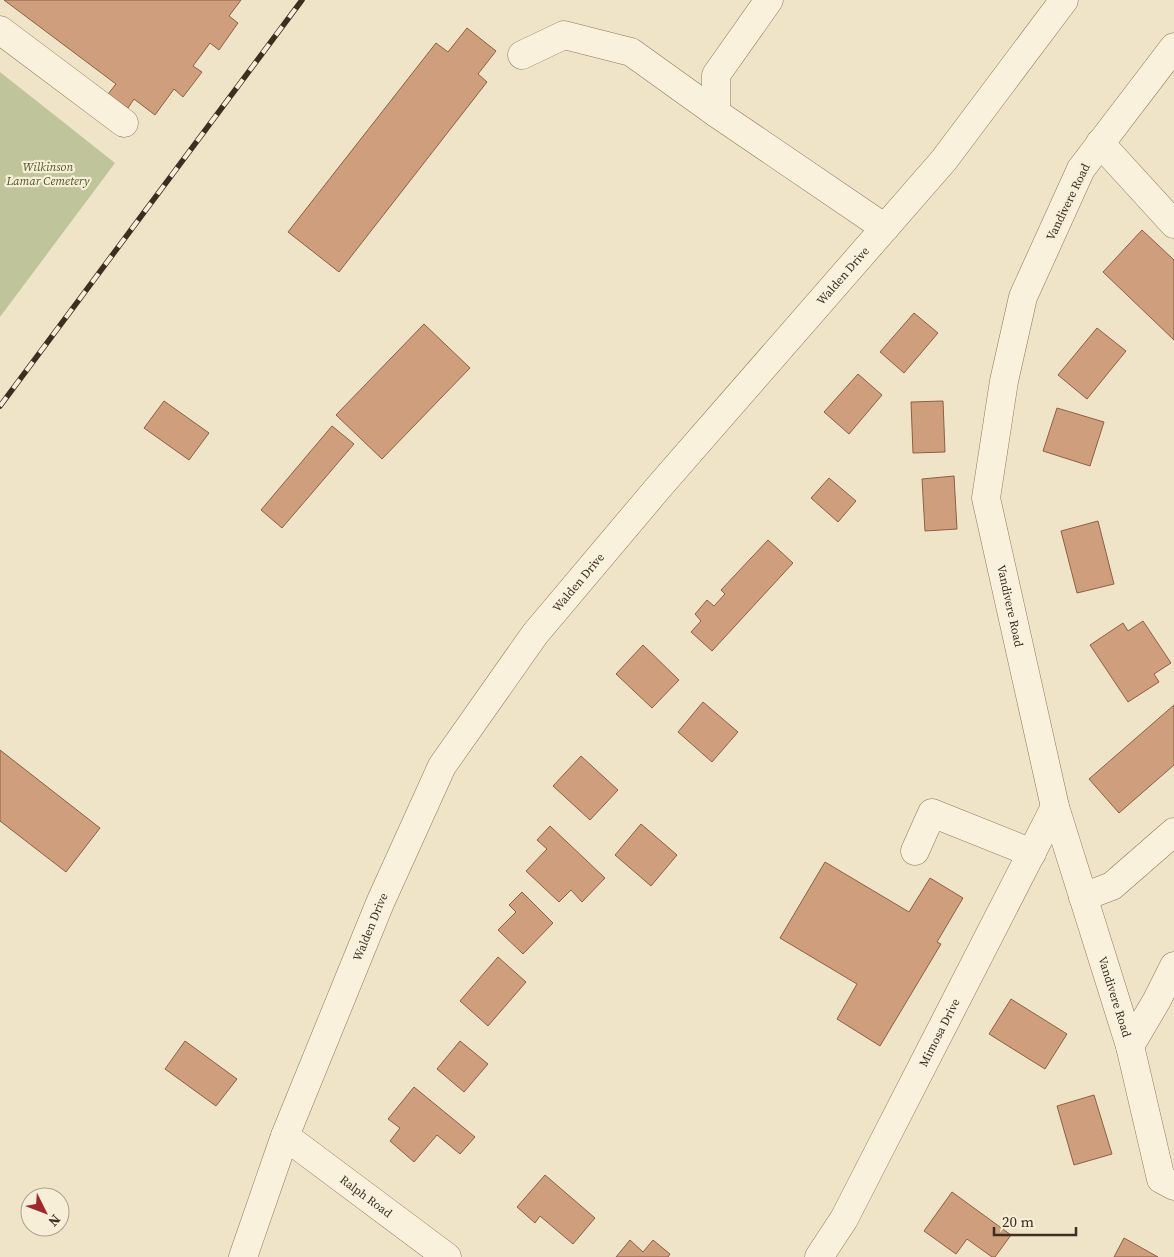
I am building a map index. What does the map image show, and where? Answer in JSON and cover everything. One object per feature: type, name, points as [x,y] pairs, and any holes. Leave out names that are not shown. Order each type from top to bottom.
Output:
[{"type":"street","points":[[716,113],[716,75],[769,0]]},
{"type":"street","name":"Walden Drive","points":[[243,1257],[285,1136],[380,904],[442,766],[535,634],[658,488],[944,160],[1064,0]]},
{"type":"street","points":[[0,30],[124,123]]},
{"type":"street","points":[[522,55],[564,35],[631,52],[716,113],[886,228]]},
{"type":"street","name":"Vandivere Road","points":[[1174,47],[1081,169],[1022,297],[1004,381],[986,498],[1055,807],[1130,1046],[1161,1179],[1174,1186]]},
{"type":"street","points":[[1100,143],[1174,224]]},
{"type":"street","name":"Mimosa Drive","points":[[819,1257],[844,1219],[1055,807]]},
{"type":"street","points":[[915,851],[932,813],[1032,853]]},
{"type":"street","points":[[1083,896],[1112,886],[1174,832]]},
{"type":"street","points":[[1130,1046],[1174,966]]},
{"type":"street","name":"Ralph Road","points":[[285,1136],[447,1257]]},
{"type":"green space","name":"Wilkinson Lamar Cemetery","points":[[0,72],[115,163],[0,317]]},
{"type":"building","points":[[4,0],[241,0],[229,16],[238,23],[219,50],[210,43],[193,66],[202,72],[183,97],[174,89],[155,115],[134,99],[128,108],[108,94],[116,84]]},
{"type":"building","points":[[467,28],[496,51],[478,74],[487,82],[339,272],[288,232],[436,43],[448,52]]},
{"type":"building","points":[[1142,230],[1174,260],[1174,340],[1103,272]]},
{"type":"building","points":[[914,313],[938,333],[904,373],[880,352]]},
{"type":"building","points":[[424,324],[470,368],[382,459],[336,415]]},
{"type":"building","points":[[1097,328],[1126,351],[1087,399],[1058,375]]},
{"type":"building","points":[[858,374],[882,395],[849,434],[824,412]]},
{"type":"building","points":[[164,401],[209,433],[189,460],[144,428]]},
{"type":"building","points":[[943,401],[945,452],[913,453],[911,402]]},
{"type":"building","points":[[1057,408],[1104,422],[1090,466],[1043,451]]},
{"type":"building","points":[[332,426],[354,444],[282,528],[261,510]]},
{"type":"building","points":[[954,476],[957,529],[925,531],[922,479]]},
{"type":"building","points":[[829,478],[856,501],[838,522],[811,498]]},
{"type":"building","points":[[1098,521],[1114,584],[1077,593],[1061,531]]},
{"type":"building","points":[[768,540],[793,563],[712,651],[691,632],[701,621],[695,614],[707,600],[714,606],[725,594],[721,590]]},
{"type":"building","points":[[1143,621],[1171,663],[1154,674],[1159,682],[1128,702],[1090,645],[1123,623],[1128,631]]},
{"type":"building","points":[[643,645],[679,680],[652,708],[616,674]]},
{"type":"building","points":[[703,702],[738,732],[712,762],[678,732]]},
{"type":"building","points":[[1174,705],[1174,765],[1119,813],[1089,779]]},
{"type":"building","points":[[0,750],[100,828],[66,872],[0,821]]},
{"type":"building","points":[[581,756],[618,790],[590,820],[553,786]]},
{"type":"building","points":[[641,824],[677,855],[651,886],[615,855]]},
{"type":"building","points":[[550,826],[605,878],[582,902],[571,890],[559,902],[526,871],[547,849],[537,840]]},
{"type":"building","points":[[825,862],[909,912],[930,878],[963,898],[937,942],[941,944],[880,1046],[837,1019],[857,984],[780,938]]},
{"type":"building","points":[[522,892],[553,923],[523,954],[498,930],[516,912],[509,905]]},
{"type":"building","points":[[498,957],[526,982],[488,1026],[460,1001]]},
{"type":"building","points":[[1011,999],[1067,1034],[1045,1069],[989,1034]]},
{"type":"building","points":[[185,1041],[237,1079],[216,1106],[165,1069]]},
{"type":"building","points":[[460,1041],[488,1064],[464,1092],[437,1069]]},
{"type":"building","points":[[414,1087],[475,1137],[460,1154],[437,1135],[414,1162],[390,1141],[400,1128],[388,1119]]},
{"type":"building","points":[[1094,1095],[1112,1154],[1074,1165],[1057,1106]]},
{"type":"building","points":[[545,1175],[595,1218],[573,1244],[540,1216],[535,1223],[517,1207]]},
{"type":"building","points":[[952,1192],[1011,1235],[995,1257],[992,1257],[967,1239],[956,1254],[924,1231]]},
{"type":"building","points":[[1124,1238],[1158,1257],[1114,1257]]},
{"type":"building","points":[[630,1240],[643,1252],[653,1240],[670,1254],[668,1257],[616,1257]]},
{"type":"railway","points":[[0,406],[302,0]]}]
